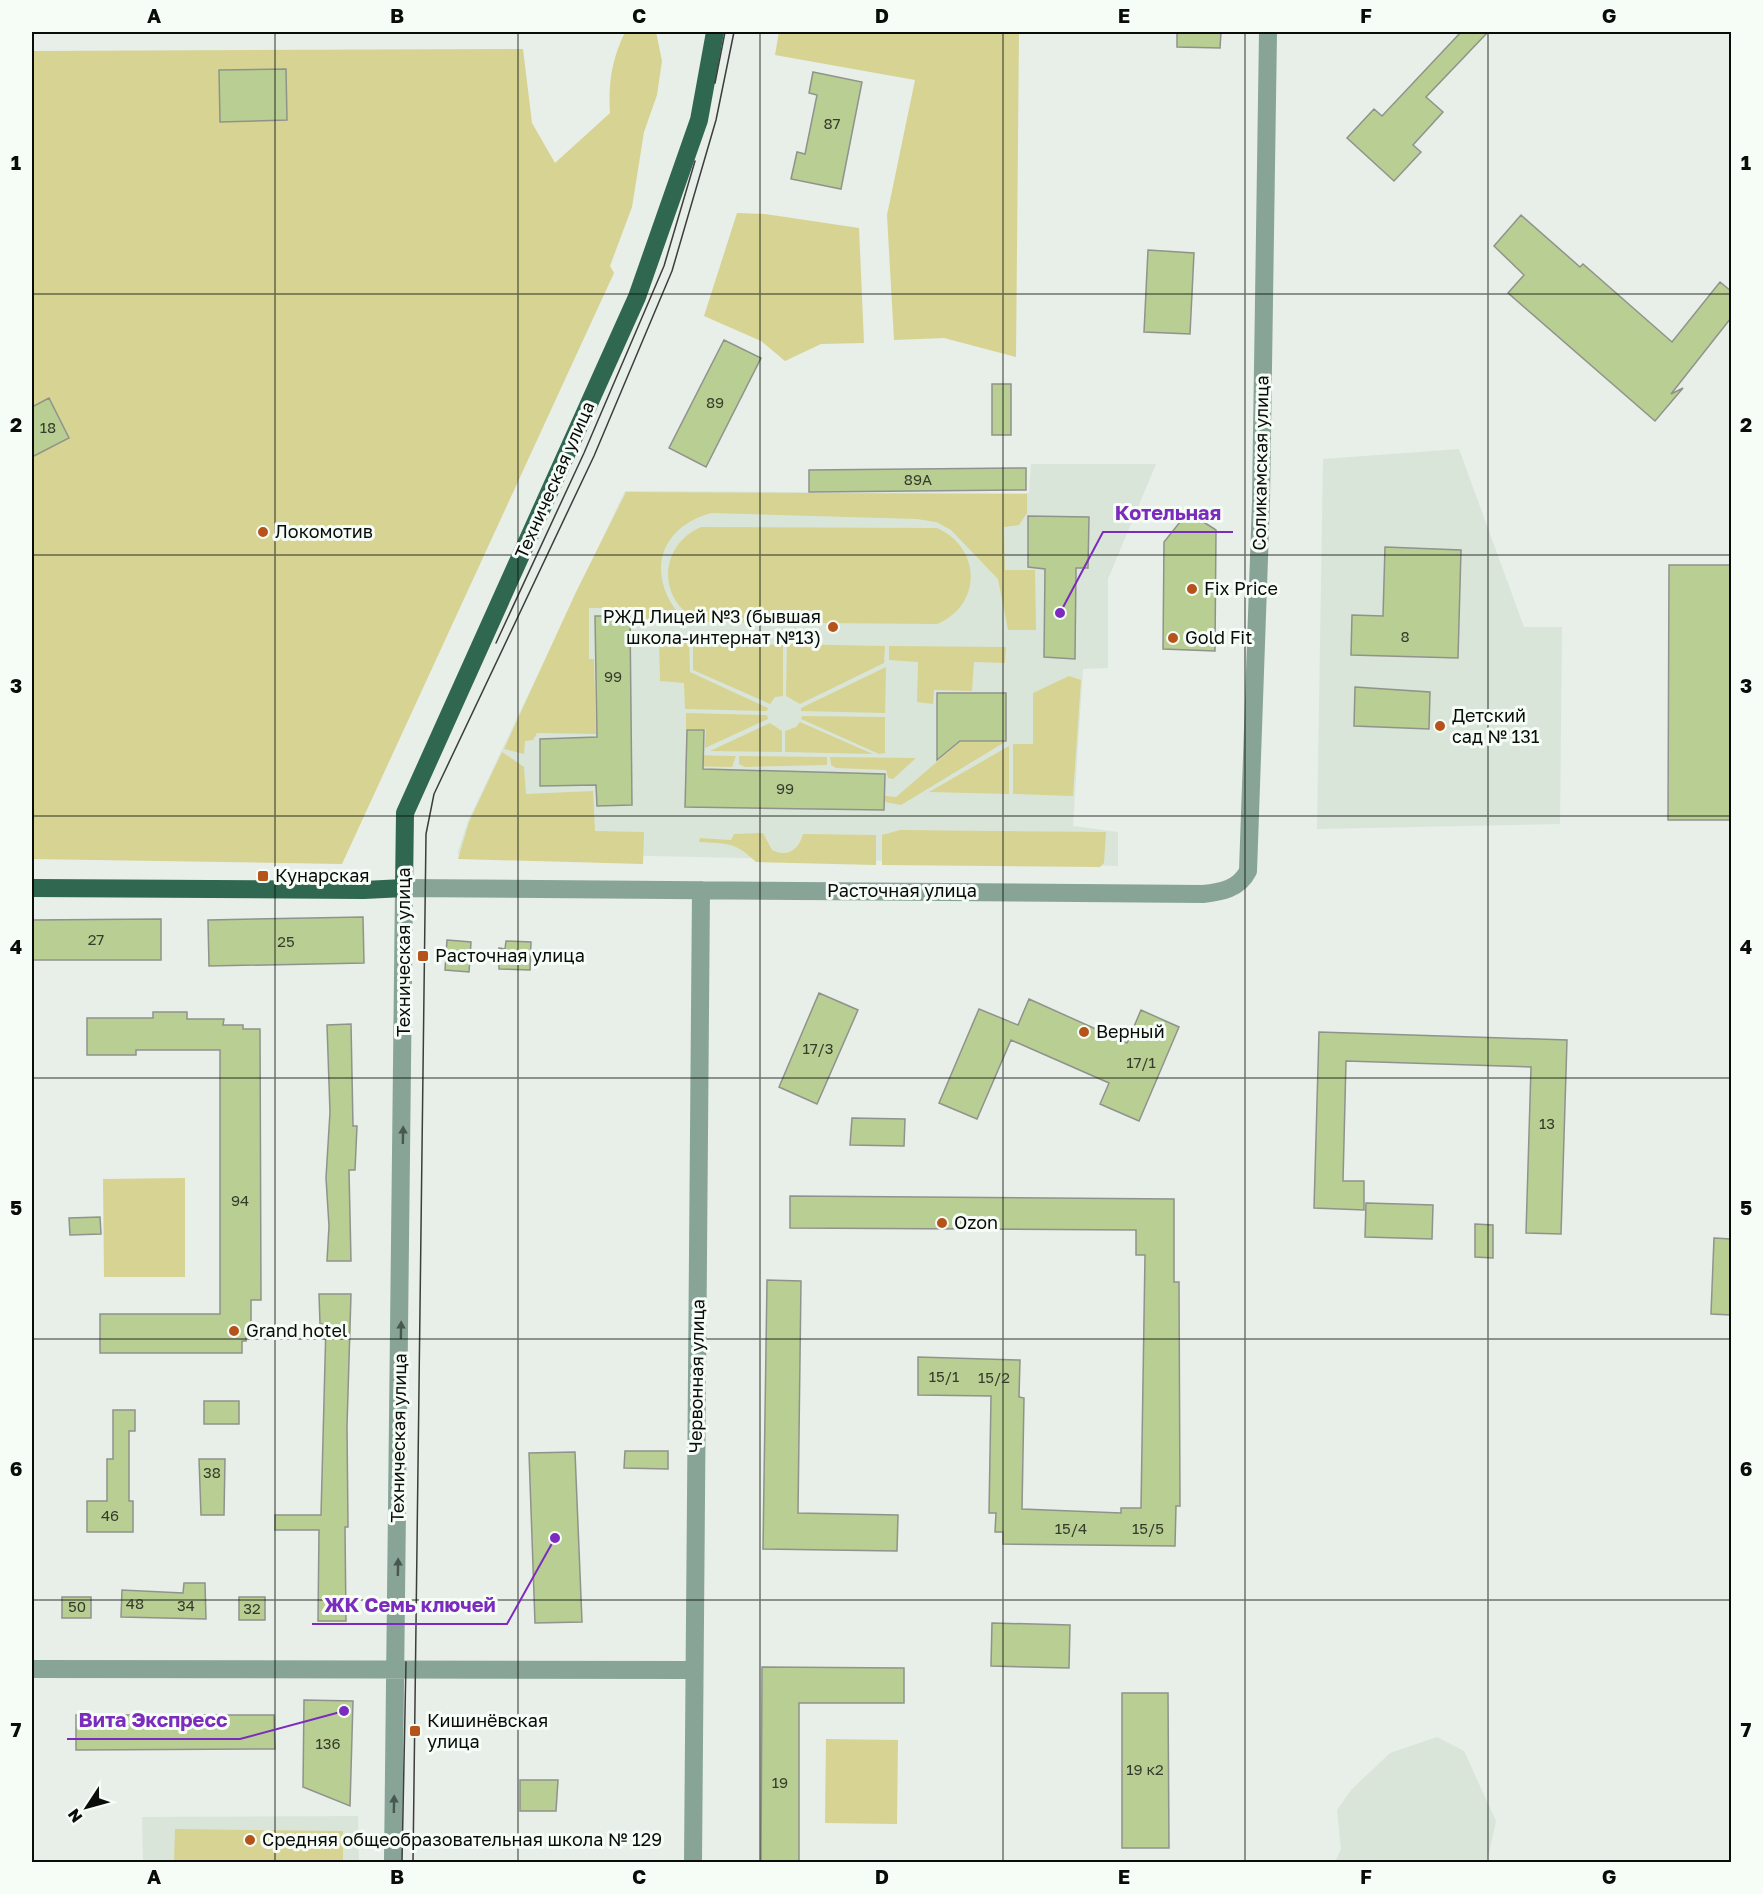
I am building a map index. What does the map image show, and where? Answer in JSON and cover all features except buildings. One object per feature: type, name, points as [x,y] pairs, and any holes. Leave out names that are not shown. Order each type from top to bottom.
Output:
[{"type":"main road","name":"Техническая улица","points":[[404,888],[405,813],[637,297],[699,120],[715,32]]},
{"type":"main road","name":"Расточная улица","points":[[32,888],[364,890],[404,888]]},
{"type":"street","name":"Соликамская улица","points":[[1232,888],[1243,880],[1248,871],[1257,665],[1268,32]]},
{"type":"street","name":"Расточная улица","points":[[404,888],[1203,894],[1232,888]]},
{"type":"street","name":"Техническая улица","points":[[393,1863],[404,888]]},
{"type":"street","name":"Червонная улица","points":[[693,1863],[701,890]]},
{"type":"street","points":[[32,1669],[693,1670]]},
{"type":"shaded area","name":"Локомотив","points":[[625,32],[656,32],[662,61],[657,95],[644,132],[632,207],[610,266],[614,273],[342,864],[32,859],[32,51],[523,49],[532,123],[555,163],[610,113],[612,71]]},
{"type":"shaded area","points":[[779,32],[1019,32],[1016,357],[944,338],[894,340],[887,215],[915,80],[775,55]]},
{"type":"shaded area","points":[[737,213],[765,214],[859,228],[864,343],[821,344],[785,361],[761,341],[704,316]]},
{"type":"shaded area","name":"Детский сад № 131","points":[[1459,449],[1524,627],[1562,627],[1560,824],[1317,829],[1323,459]]},
{"type":"shaded area","name":"РЖД Лицей №3 (бывшая школа-интернат №13)","points":[[1031,464],[1156,464],[1108,579],[1108,668],[1083,669],[1073,826],[1118,832],[1118,866],[457,854],[468,821],[625,491],[1029,493]]},
{"type":"shaded area","points":[[626,492],[1027,494],[1027,513],[1019,525],[1004,527],[1005,570],[1035,570],[1036,630],[1008,630],[998,579],[951,530],[936,522],[917,519],[711,513],[692,521],[677,531],[667,544],[662,558],[661,574],[665,590],[673,606],[686,622],[635,621],[634,608],[589,608],[589,659],[594,659],[596,734],[537,733],[533,740],[525,741],[524,754],[504,749],[576,592]]},
{"type":"shaded area","points":[[701,527],[937,528],[952,537],[969,562],[971,576],[969,591],[962,604],[952,615],[937,624],[702,622],[687,614],[677,602],[670,589],[668,575],[670,561],[676,547]]},
{"type":"shaded area","points":[[659,639],[689,640],[690,672],[768,708],[767,711],[685,709],[684,683],[660,681]]},
{"type":"shaded area","points":[[693,641],[783,645],[783,696],[775,697],[770,704],[693,670]]},
{"type":"shaded area","points":[[787,644],[885,646],[884,663],[800,704],[786,696]]},
{"type":"shaded area","points":[[889,646],[1006,647],[1005,663],[974,662],[972,691],[934,690],[933,704],[917,702],[918,662],[889,660]]},
{"type":"shaded area","points":[[886,667],[885,713],[801,711],[801,708]]},
{"type":"shaded area","points":[[1069,676],[1081,680],[1073,796],[1013,794],[1013,744],[1033,744],[1033,693]]},
{"type":"shaded area","points":[[686,713],[767,715],[768,719],[705,748],[706,729],[686,729]]},
{"type":"shaded area","points":[[802,716],[885,717],[885,753],[879,754],[801,719]]},
{"type":"shaded area","points":[[800,722],[873,754],[785,752],[785,731],[796,727]]},
{"type":"shaded area","points":[[770,723],[782,731],[782,752],[710,751]]},
{"type":"shaded area","points":[[960,742],[1005,742],[901,805],[885,802],[885,796],[896,797]]},
{"type":"shaded area","points":[[1009,746],[1009,794],[929,792]]},
{"type":"shaded area","points":[[502,752],[524,767],[526,794],[593,791],[595,831],[644,832],[643,864],[458,859],[469,822]]},
{"type":"shaded area","points":[[686,755],[736,756],[732,767],[685,766]]},
{"type":"shaded area","points":[[739,756],[827,757],[827,765],[745,767],[739,764]]},
{"type":"shaded area","points":[[830,757],[916,758],[893,779],[888,778],[886,770],[836,768],[831,765]]},
{"type":"shaded area","points":[[900,830],[1106,832],[1104,863],[1100,867],[882,865],[882,835]]},
{"type":"shaded area","points":[[763,833],[772,850],[783,853],[796,848],[803,834],[876,835],[876,865],[756,862],[736,847],[699,842],[700,838],[731,840],[734,834]]},
{"type":"shaded area","points":[[185,1178],[185,1277],[104,1277],[103,1179]]},
{"type":"shaded area","points":[[1437,1737],[1464,1751],[1496,1821],[1487,1862],[1335,1862],[1341,1849],[1337,1810],[1351,1790],[1390,1753]]},
{"type":"shaded area","points":[[826,1739],[898,1740],[897,1824],[825,1823]]},
{"type":"shaded area","name":"Средняя общеобразовательная школа № 129","points":[[358,1816],[359,1862],[143,1862],[142,1817]]},
{"type":"shaded area","points":[[175,1829],[343,1831],[343,1862],[174,1862]]},
{"type":"tram line","points":[[715,83],[725,32]]},
{"type":"tram line","points":[[413,1862],[426,834],[434,794],[594,456],[672,271],[716,120],[734,32]]},
{"type":"tram line","points":[[496,643],[584,453],[664,266],[695,161]]},
{"type":"tram line","points":[[402,1862],[406,1662]]},
{"type":"place","name":"Локомотив","points":[[263,532]]},
{"type":"place","name":"Fix Price","points":[[1192,589]]},
{"type":"place","name":"Котельная","points":[[1060,613]]},
{"type":"place","name":"РЖД Лицей №3 (бывшая школа-интернат №13)","points":[[833,627]]},
{"type":"place","name":"Gold Fit","points":[[1173,638]]},
{"type":"place","name":"Детский сад № 131","points":[[1440,726]]},
{"type":"place","name":"Кунарская","points":[[263,876]]},
{"type":"place","name":"Расточная улица","points":[[423,956]]},
{"type":"place","name":"Верный","points":[[1084,1032]]},
{"type":"place","name":"Ozon","points":[[942,1223]]},
{"type":"place","name":"Grand hotel","points":[[234,1331]]},
{"type":"place","name":"ЖК Семь ключей","points":[[555,1538]]},
{"type":"place","name":"Вита Экспресс","points":[[344,1711]]},
{"type":"place","name":"Кишинёвская улица","points":[[415,1731]]},
{"type":"place","name":"Средняя общеобразовательная школа № 129","points":[[250,1840]]}]
